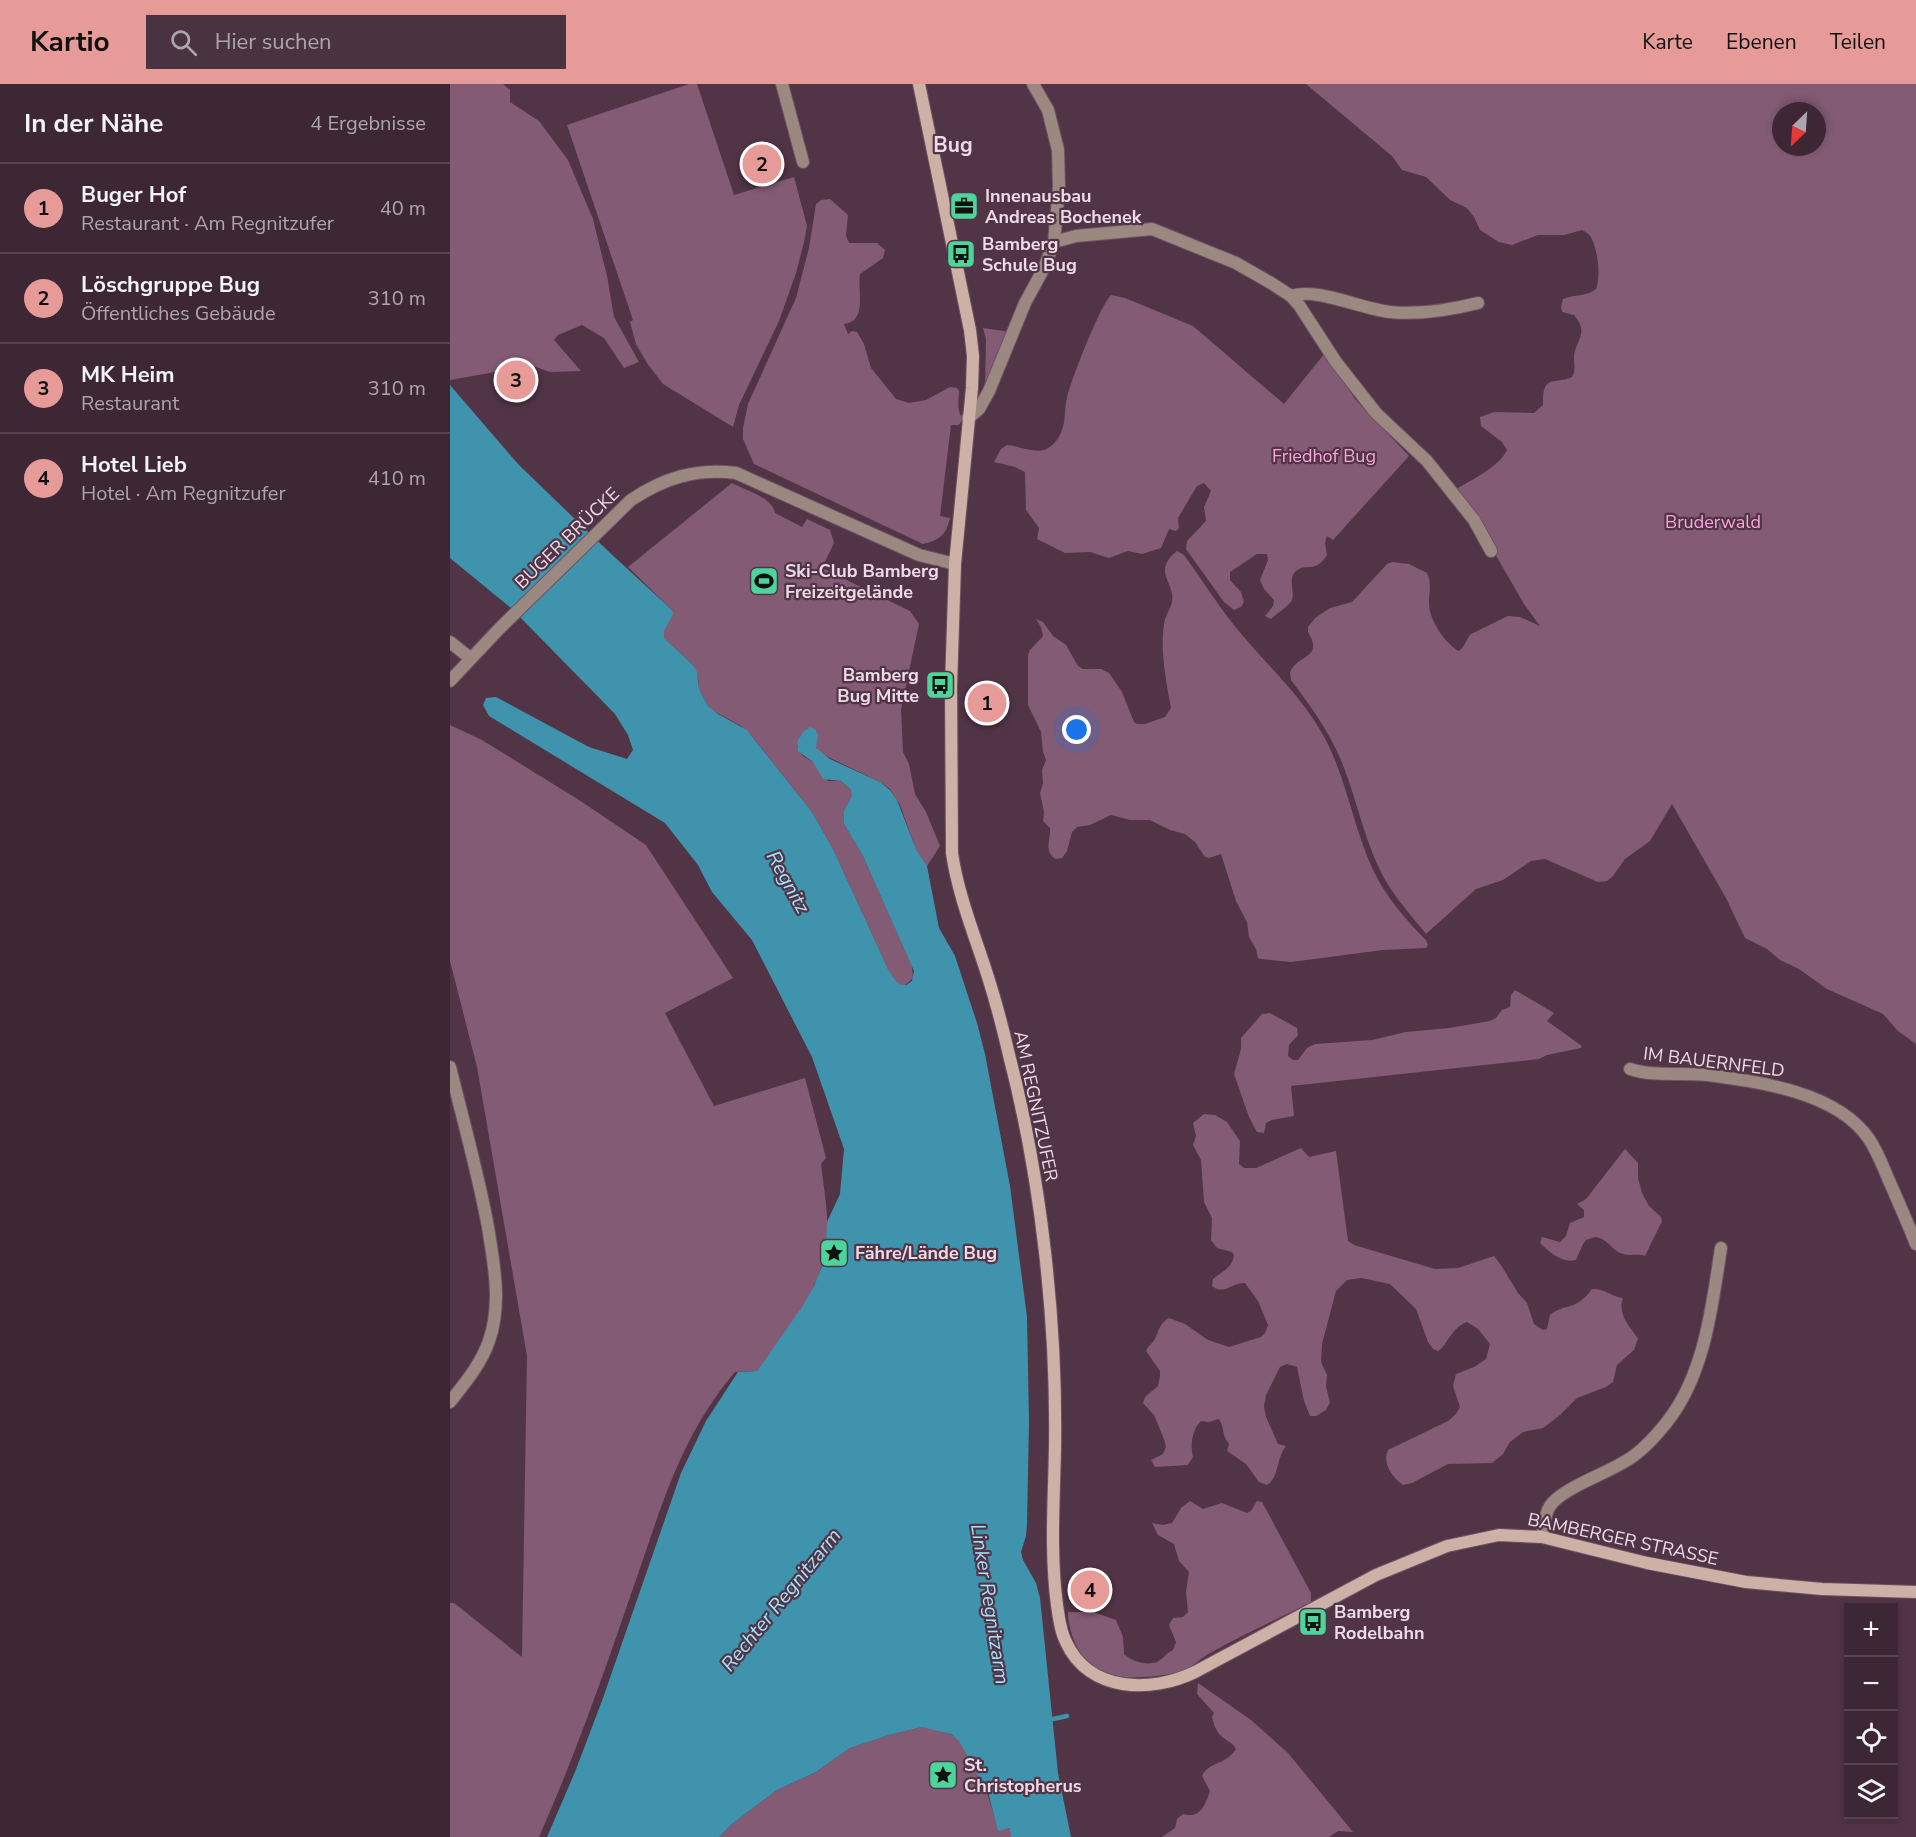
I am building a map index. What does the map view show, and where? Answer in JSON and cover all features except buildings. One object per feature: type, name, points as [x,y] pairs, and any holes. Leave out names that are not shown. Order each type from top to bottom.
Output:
[{"type":"street","points":[[782,84],[803,162]]},
{"type":"street","name":"AM REGNITZUFER","points":[[919,84],[970,330],[973,356],[955,564],[951,686],[952,853],[955,874],[989,980],[1027,1129],[1043,1250],[1052,1349],[1055,1416],[1053,1529],[1055,1588],[1060,1628],[1066,1644],[1076,1658]]},
{"type":"street","points":[[968,418],[980,409],[989,391],[1025,303],[1044,268],[1054,242],[1059,187],[1058,150],[1048,110],[1034,84]]},
{"type":"street","points":[[1054,242],[1076,236],[1152,229],[1236,263],[1291,296],[1358,392],[1376,413],[1427,461],[1474,520],[1491,550]]},
{"type":"street","points":[[1291,296],[1312,293],[1368,309],[1392,312],[1420,312],[1478,303]]},
{"type":"street","name":"BUGER BRÜCKE","points":[[450,681],[470,658],[631,500],[648,489],[680,475],[703,471],[736,473],[919,555],[955,564]]},
{"type":"street","points":[[450,642],[470,658]]},
{"type":"street","points":[[450,1067],[483,1199],[496,1285],[494,1321],[489,1341],[471,1375],[450,1402]]},
{"type":"street","name":"IM BAUERNFELD","points":[[1630,1068],[1646,1073],[1702,1074],[1779,1086],[1836,1110],[1856,1124],[1869,1139],[1911,1215],[1916,1244]]},
{"type":"street","points":[[1542,1537],[1547,1512],[1556,1500],[1627,1461],[1644,1448],[1669,1420],[1690,1380],[1703,1345],[1721,1248]]},
{"type":"street","name":"BAMBERGER STRASSE","points":[[1076,1658],[1094,1673],[1118,1683],[1143,1686],[1170,1683],[1376,1575],[1447,1546],[1508,1534],[1542,1537],[1647,1563],[1746,1582],[1802,1588],[1916,1592]]},
{"type":"green space","points":[[450,84],[503,84],[510,90],[510,102],[539,121],[568,160],[593,219],[614,317],[639,362],[624,368],[604,338],[582,325],[558,335],[554,340],[581,371],[550,372],[516,360],[495,372],[450,380]]},
{"type":"green space","points":[[689,84],[697,84],[734,195],[794,177],[807,226],[796,273],[779,321],[739,405],[733,427],[663,384],[636,344],[630,322],[633,320],[567,125]]},
{"type":"green space","name":"Bruderwald","points":[[1306,84],[1916,84],[1916,1044],[1898,1031],[1883,1014],[1827,989],[1799,969],[1780,960],[1767,949],[1745,938],[1726,898],[1672,804],[1650,841],[1625,859],[1607,881],[1598,882],[1545,859],[1531,861],[1503,880],[1476,889],[1426,934],[1388,884],[1372,853],[1340,758],[1324,727],[1291,680],[1290,672],[1312,652],[1308,627],[1315,618],[1330,608],[1352,602],[1387,564],[1392,562],[1409,564],[1427,573],[1430,584],[1429,608],[1434,623],[1448,643],[1459,651],[1471,634],[1508,616],[1520,617],[1540,626],[1524,604],[1476,521],[1454,490],[1491,468],[1507,450],[1502,442],[1481,426],[1480,417],[1494,412],[1534,413],[1543,405],[1544,389],[1550,382],[1572,377],[1581,327],[1574,315],[1562,312],[1563,299],[1589,293],[1596,289],[1598,283],[1597,255],[1593,241],[1582,230],[1564,235],[1538,235],[1512,245],[1499,242],[1480,230],[1467,208],[1450,200],[1426,177],[1402,170],[1392,156]]},
{"type":"green space","points":[[830,199],[848,215],[846,236],[849,243],[877,243],[885,250],[883,258],[860,274],[859,311],[851,322],[844,324],[848,334],[852,331],[857,332],[864,344],[871,368],[896,399],[909,403],[926,400],[950,387],[957,388],[959,391],[959,409],[963,419],[959,425],[951,425],[940,516],[950,518],[944,533],[923,544],[754,464],[743,439],[748,404],[796,298],[809,248],[816,204],[821,200]]},
{"type":"green space","name":"Friedhof Bug","points":[[1111,295],[1125,298],[1193,326],[1284,404],[1325,353],[1355,399],[1409,456],[1333,540],[1327,536],[1325,543],[1327,555],[1323,561],[1318,565],[1295,572],[1292,578],[1292,600],[1271,619],[1265,616],[1273,606],[1274,600],[1264,589],[1260,580],[1268,560],[1267,554],[1257,554],[1230,572],[1230,580],[1241,592],[1244,602],[1241,607],[1234,610],[1224,602],[1186,549],[1187,541],[1206,521],[1204,507],[1211,491],[1204,483],[1197,486],[1178,518],[1179,528],[1176,531],[1169,529],[1161,548],[1142,554],[1128,551],[1109,558],[1090,552],[1065,553],[1037,539],[1039,528],[1026,510],[1025,472],[994,462],[1001,449],[1007,445],[1040,451],[1050,447],[1058,439],[1074,376],[1093,328]]},
{"type":"green space","points":[[983,328],[1011,332],[985,391],[986,339]]},
{"type":"green space","points":[[732,483],[764,498],[773,507],[775,513],[802,527],[807,519],[830,530],[834,543],[822,568],[910,611],[919,624],[901,709],[903,752],[909,764],[915,794],[926,812],[940,846],[927,866],[916,849],[900,805],[890,789],[818,752],[815,745],[818,735],[797,742],[797,747],[803,756],[813,762],[828,781],[841,781],[852,791],[852,796],[844,810],[844,824],[862,854],[912,966],[913,978],[904,986],[897,984],[888,969],[834,851],[812,812],[752,736],[741,726],[708,706],[699,689],[693,665],[664,638],[664,631],[672,610],[628,567]]},
{"type":"green space","points":[[1177,551],[1184,555],[1220,607],[1315,721],[1338,768],[1374,872],[1397,908],[1426,940],[1428,945],[1426,948],[1383,950],[1291,962],[1258,958],[1221,854],[1205,857],[1195,842],[1185,834],[1170,830],[1150,820],[1130,820],[1111,815],[1090,825],[1077,827],[1072,832],[1067,851],[1062,858],[1056,859],[1052,856],[1048,845],[1050,828],[1043,821],[1044,812],[1040,793],[1043,783],[1042,770],[1046,760],[1041,732],[1028,705],[1028,655],[1043,636],[1036,619],[1043,622],[1053,636],[1066,645],[1078,666],[1083,669],[1101,669],[1109,673],[1122,692],[1134,722],[1145,724],[1165,717],[1171,708],[1164,666],[1163,634],[1172,595],[1165,571],[1169,558]]},
{"type":"green space","points":[[450,725],[482,740],[646,845],[733,978],[665,1013],[714,1106],[805,1078],[826,1158],[821,1164],[827,1237],[822,1265],[816,1281],[799,1313],[757,1371],[735,1372],[715,1397],[685,1450],[672,1478],[588,1717],[539,1837],[450,1837],[450,1603],[454,1603],[522,1657],[527,1356],[477,1067],[450,961]]},
{"type":"green space","points":[[1515,990],[1554,1013],[1547,1021],[1582,1046],[1581,1048],[1547,1055],[1539,1059],[1291,1086],[1294,1116],[1266,1123],[1264,1133],[1257,1132],[1249,1117],[1234,1074],[1241,1049],[1241,1038],[1262,1014],[1270,1013],[1297,1028],[1298,1035],[1289,1045],[1288,1056],[1293,1060],[1298,1060],[1307,1048],[1315,1044],[1372,1040],[1406,1032],[1490,1021],[1496,1018],[1502,1010],[1510,1007],[1511,995]]},
{"type":"green space","points":[[1204,1114],[1215,1115],[1227,1122],[1240,1141],[1239,1164],[1244,1168],[1256,1168],[1301,1148],[1309,1157],[1336,1151],[1348,1241],[1354,1245],[1435,1269],[1458,1268],[1494,1256],[1527,1303],[1534,1324],[1543,1330],[1547,1329],[1550,1315],[1581,1301],[1592,1289],[1623,1298],[1623,1315],[1638,1339],[1634,1350],[1617,1365],[1613,1382],[1577,1398],[1543,1428],[1523,1432],[1510,1442],[1503,1454],[1492,1463],[1448,1464],[1412,1483],[1403,1485],[1395,1478],[1387,1465],[1388,1450],[1448,1421],[1456,1414],[1460,1407],[1453,1386],[1456,1374],[1486,1359],[1490,1344],[1478,1329],[1467,1322],[1455,1330],[1441,1349],[1438,1351],[1433,1349],[1428,1342],[1416,1309],[1390,1284],[1361,1278],[1347,1280],[1336,1291],[1322,1344],[1321,1362],[1327,1375],[1326,1387],[1330,1402],[1326,1410],[1316,1416],[1310,1416],[1304,1401],[1297,1367],[1287,1364],[1280,1367],[1266,1395],[1264,1406],[1266,1417],[1278,1444],[1286,1446],[1280,1457],[1276,1473],[1267,1485],[1259,1482],[1246,1464],[1227,1451],[1229,1444],[1219,1419],[1209,1422],[1201,1421],[1198,1425],[1193,1438],[1193,1457],[1188,1465],[1155,1467],[1151,1460],[1163,1454],[1166,1447],[1154,1415],[1143,1403],[1145,1397],[1158,1386],[1160,1371],[1146,1351],[1162,1324],[1169,1318],[1185,1324],[1208,1340],[1229,1347],[1261,1337],[1268,1325],[1258,1301],[1245,1283],[1220,1290],[1212,1286],[1213,1279],[1229,1267],[1234,1255],[1232,1252],[1217,1248],[1211,1240],[1212,1218],[1204,1202],[1201,1160],[1193,1145],[1196,1136],[1193,1123]]},
{"type":"green space","points":[[1625,1149],[1638,1163],[1638,1178],[1642,1193],[1649,1206],[1661,1217],[1662,1221],[1645,1256],[1620,1253],[1603,1239],[1595,1237],[1586,1240],[1576,1260],[1561,1259],[1540,1243],[1542,1237],[1560,1242],[1566,1236],[1570,1223],[1584,1217],[1584,1210],[1577,1204],[1586,1199]]},
{"type":"green space","points":[[1190,1501],[1203,1509],[1222,1503],[1247,1513],[1257,1501],[1262,1502],[1311,1593],[1311,1602],[1224,1645],[1181,1672],[1130,1677],[1103,1674],[1089,1663],[1078,1648],[1071,1630],[1068,1612],[1093,1612],[1116,1620],[1123,1637],[1124,1654],[1135,1661],[1157,1662],[1173,1650],[1176,1642],[1169,1625],[1173,1618],[1183,1617],[1188,1612],[1186,1592],[1189,1572],[1179,1561],[1174,1544],[1158,1535],[1152,1523],[1163,1525],[1172,1523],[1181,1508]]},
{"type":"green space","points":[[1198,1683],[1251,1720],[1288,1753],[1353,1832],[1338,1831],[1329,1837],[1162,1837],[1175,1828],[1177,1819],[1183,1814],[1194,1815],[1201,1810],[1210,1791],[1202,1776],[1208,1768],[1227,1758],[1236,1749],[1216,1730],[1212,1717],[1214,1713],[1197,1694]]},
{"type":"green space","points":[[922,1727],[950,1734],[959,1741],[981,1777],[998,1830],[1011,1828],[1011,1837],[719,1837],[732,1824],[777,1790],[816,1772],[850,1748]]},
{"type":"water","points":[[450,385],[518,464],[672,610],[673,614],[664,631],[664,638],[693,665],[697,672],[699,689],[708,706],[747,730],[812,812],[834,851],[888,969],[901,985],[912,981],[914,971],[862,854],[844,824],[844,810],[852,796],[851,790],[841,781],[823,779],[813,762],[798,751],[797,742],[804,731],[810,727],[815,729],[818,735],[816,748],[830,759],[880,782],[890,790],[897,800],[916,849],[927,866],[939,928],[955,956],[977,1023],[1010,1186],[1027,1317],[1029,1421],[1027,1524],[1021,1552],[1036,1583],[1040,1598],[1058,1773],[1071,1837],[1011,1837],[1010,1828],[998,1831],[988,1792],[959,1741],[951,1734],[922,1727],[850,1748],[816,1772],[777,1790],[732,1824],[719,1837],[547,1837],[603,1698],[681,1473],[706,1421],[738,1372],[757,1371],[814,1286],[823,1264],[827,1222],[840,1194],[844,1149],[812,1057],[752,940],[712,892],[698,865],[665,823],[489,716],[483,705],[486,698],[496,697],[589,747],[627,759],[633,750],[628,735],[615,714],[511,608],[450,558]]},
{"type":"waterway","points":[[1053,1719],[1067,1716]]},
{"type":"place","name":"Löschgruppe Bug","points":[[762,164]]},
{"type":"place","name":"Innenausbau Andreas Bochenek","points":[[964,206]]},
{"type":"place","name":"Bamberg Schule Bug","points":[[961,254]]},
{"type":"place","name":"MK Heim","points":[[516,380]]},
{"type":"place","name":"Ski-Club Bamberg Freizeitgelände","points":[[764,581]]},
{"type":"place","name":"Bamberg Bug Mitte","points":[[940,685]]},
{"type":"place","name":"Buger Hof","points":[[987,703]]},
{"type":"place","name":"Fähre/Lände Bug","points":[[834,1253]]},
{"type":"place","name":"Hotel Lieb","points":[[1090,1590]]},
{"type":"place","name":"Bamberg Rodelbahn","points":[[1313,1622]]},
{"type":"place","name":"St. Christopherus","points":[[943,1775]]},
{"type":"district","name":"Bug","points":[[953,145]]},
{"type":"water label","name":"Regnitz","points":[[788,882]]},
{"type":"water label","name":"Rechter Regnitzarm","points":[[781,1600]]},
{"type":"water label","name":"Linker Regnitzarm","points":[[990,1604]]}]
